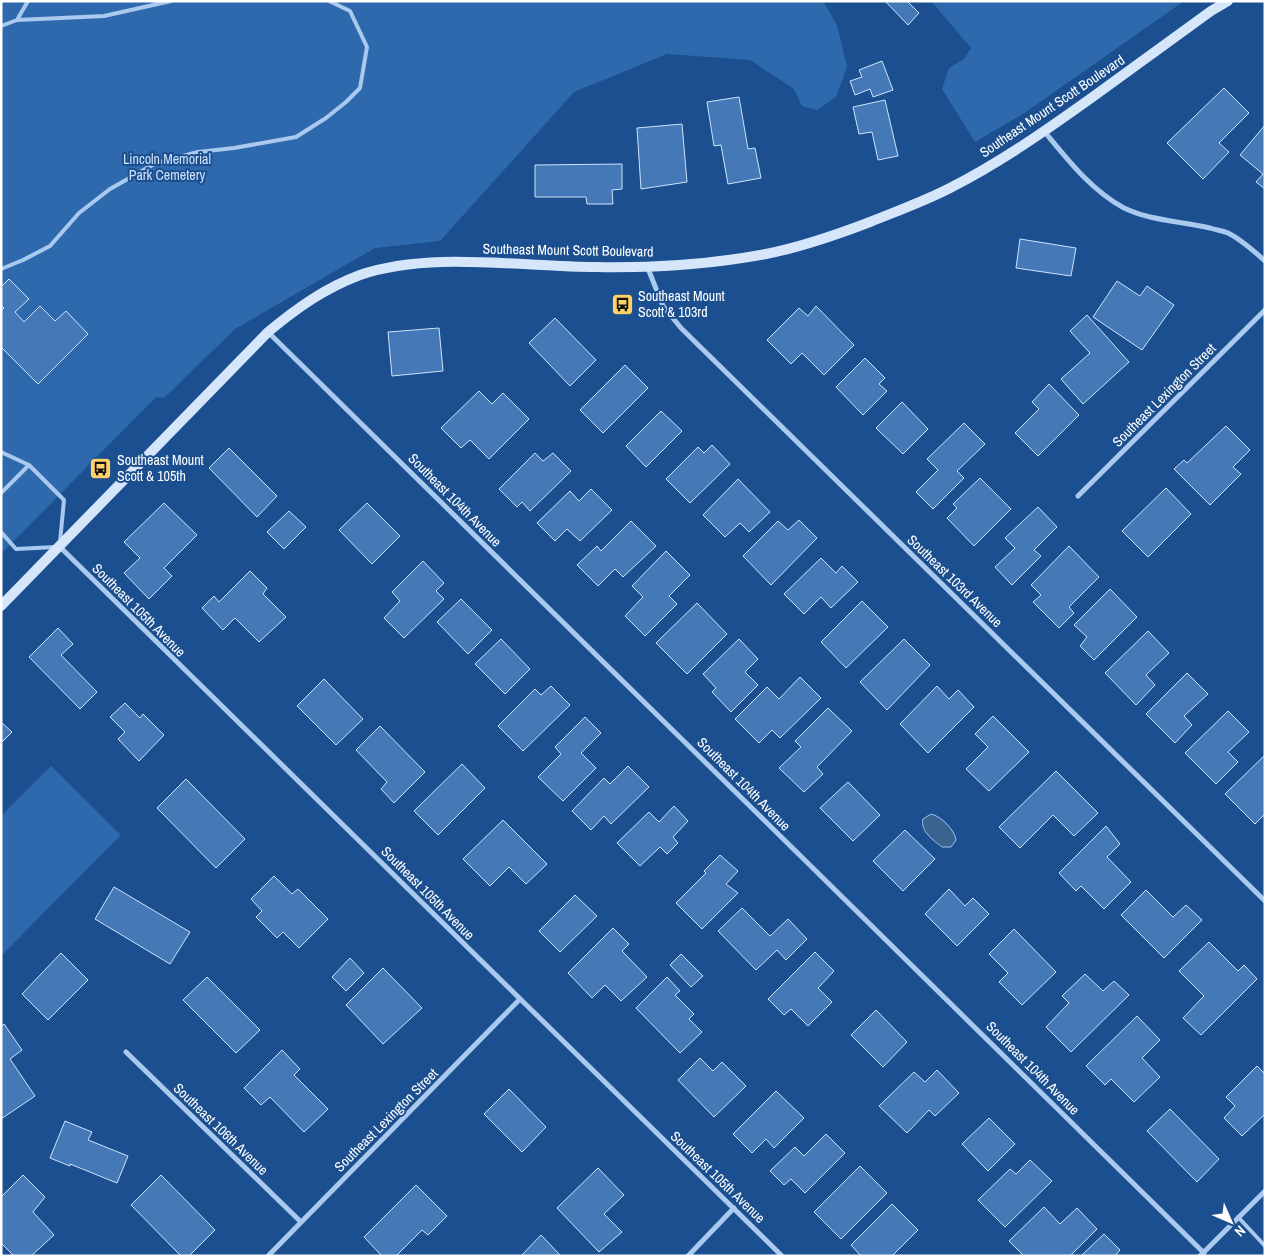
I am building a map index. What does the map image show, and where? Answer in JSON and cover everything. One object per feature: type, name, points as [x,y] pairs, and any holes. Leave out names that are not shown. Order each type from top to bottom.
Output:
[{"type":"street","name":"Southeast Mount Scott Boulevard","points":[[1,606],[268,332],[310,299],[334,286],[362,275],[414,264],[441,262],[596,267],[647,266],[708,262],[764,254],[807,244],[882,217],[950,188],[992,165],[1044,132],[1211,11],[1228,1]]},
{"type":"street","points":[[1044,132],[1074,168],[1096,190],[1125,208],[1162,220],[1228,233],[1252,249],[1265,261]]},
{"type":"street","name":"Southeast 103rd Avenue","points":[[647,266],[663,306],[681,328],[1265,901]]},
{"type":"street","name":"Southeast Lexington Street","points":[[1078,496],[1265,310]]},
{"type":"street","name":"Southeast 104th Avenue","points":[[268,332],[1202,1254]]},
{"type":"street","name":"Southeast 105th Avenue","points":[[59,546],[782,1256]]},
{"type":"street","name":"Southeast Lexington Street","points":[[268,1256],[520,999]]},
{"type":"street","name":"Southeast 106th Avenue","points":[[126,1052],[301,1222]]},
{"type":"street","points":[[1202,1254],[1265,1190]]},
{"type":"street","points":[[688,1256],[734,1208]]},
{"type":"lane","points":[[16,20],[28,1]]},
{"type":"lane","points":[[1,26],[16,20],[104,16],[171,1]]},
{"type":"lane","points":[[1,269],[50,246],[79,213],[110,189],[156,163],[198,152],[296,137],[326,118],[346,102],[360,88],[367,47],[350,12],[329,1]]},
{"type":"lane","points":[[1,452],[29,466],[64,500],[59,546],[16,550],[1,532]]},
{"type":"lane","points":[[1,493],[29,466]]},
{"type":"lane","points":[[1238,1217],[1265,1246]]},
{"type":"green space","name":"Lincoln Memorial Park Cemetery","points":[[1,1],[823,1],[837,25],[847,67],[836,97],[817,110],[802,106],[794,89],[750,60],[667,54],[574,92],[440,241],[375,248],[235,329],[164,398],[156,397],[1,554]]},
{"type":"green space","points":[[931,1],[1184,1],[1026,112],[975,142],[942,89],[949,68],[964,59],[971,48]]},
{"type":"green space","points":[[51,766],[121,835],[1,956],[1,816]]},
{"type":"shaded area","points":[[931,814],[943,820],[953,832],[956,840],[951,847],[942,847],[925,831],[923,819]]},
{"type":"building","points":[[885,1],[907,1],[919,13],[908,25]]},
{"type":"building","points":[[882,61],[893,90],[873,97],[870,89],[855,95],[850,81],[862,77],[859,70]]},
{"type":"building","points":[[1224,88],[1249,113],[1219,143],[1229,152],[1203,179],[1167,143]]},
{"type":"building","points":[[739,97],[748,149],[755,148],[761,178],[728,184],[721,145],[714,146],[707,102]]},
{"type":"building","points":[[885,100],[898,156],[878,160],[872,132],[859,134],[853,107]]},
{"type":"building","points":[[682,124],[687,182],[641,189],[637,128]]},
{"type":"building","points":[[1265,125],[1265,189],[1256,182],[1263,174],[1240,155]]},
{"type":"building","points":[[622,164],[622,189],[612,190],[613,204],[587,204],[586,197],[535,197],[535,165]]},
{"type":"building","points":[[1020,239],[1076,248],[1071,276],[1016,268]]},
{"type":"building","points":[[9,279],[29,299],[15,312],[24,322],[40,306],[55,321],[66,311],[88,334],[38,384],[1,347],[1,311],[4,308],[1,305],[1,287]]},
{"type":"building","points":[[1117,281],[1140,296],[1147,286],[1174,305],[1142,350],[1093,317]]},
{"type":"building","points":[[816,306],[854,345],[824,375],[802,353],[791,364],[767,340],[799,308],[808,316]]},
{"type":"building","points":[[1087,315],[1129,362],[1083,404],[1061,379],[1090,353],[1070,331]]},
{"type":"building","points":[[555,318],[596,360],[570,386],[529,343]]},
{"type":"building","points":[[439,328],[443,371],[392,376],[388,332]]},
{"type":"building","points":[[865,358],[885,378],[879,384],[887,391],[863,415],[836,387]]},
{"type":"building","points":[[625,365],[648,388],[603,433],[580,410]]},
{"type":"building","points":[[1049,384],[1079,415],[1038,456],[1015,433],[1039,409],[1032,402]]},
{"type":"building","points":[[479,391],[492,404],[503,393],[529,419],[489,459],[470,440],[461,448],[441,428]]},
{"type":"building","points":[[902,402],[928,429],[903,454],[876,428]]},
{"type":"building","points":[[661,411],[682,431],[646,467],[626,446]]},
{"type":"building","points":[[964,423],[985,444],[957,471],[964,478],[933,509],[916,492],[938,470],[927,459]]},
{"type":"building","points":[[1226,426],[1250,450],[1233,467],[1241,474],[1210,505],[1174,469],[1184,460],[1187,463]]},
{"type":"building","points":[[712,445],[730,464],[690,503],[666,479],[698,447],[704,453]]},
{"type":"building","points":[[229,448],[277,496],[257,517],[209,468]]},
{"type":"building","points":[[535,453],[543,461],[553,453],[571,471],[530,511],[522,502],[517,507],[499,489]]},
{"type":"building","points":[[980,478],[1011,509],[974,546],[947,518],[957,508],[953,504]]},
{"type":"building","points":[[738,479],[770,512],[749,532],[740,523],[725,537],[703,515]]},
{"type":"building","points":[[1166,488],[1191,514],[1148,557],[1122,531]]},
{"type":"building","points":[[591,489],[612,510],[580,541],[567,529],[555,541],[537,523],[570,491],[579,501]]},
{"type":"building","points":[[164,503],[197,535],[164,568],[172,576],[149,599],[124,573],[140,558],[124,542]]},
{"type":"building","points":[[367,503],[400,536],[372,564],[339,530]]},
{"type":"building","points":[[1038,507],[1057,527],[1034,550],[1041,556],[1012,585],[995,567],[1015,548],[1005,538]]},
{"type":"building","points":[[289,511],[306,527],[284,549],[267,532]]},
{"type":"building","points":[[799,520],[817,538],[771,585],[743,556],[778,521],[788,530]]},
{"type":"building","points":[[631,521],[656,546],[623,577],[615,569],[598,586],[577,565],[597,546],[601,551]]},
{"type":"building","points":[[1069,546],[1099,577],[1069,607],[1074,613],[1059,628],[1033,602],[1041,595],[1031,585]]},
{"type":"building","points":[[666,551],[690,575],[669,596],[677,604],[645,636],[625,616],[643,597],[632,586]]},
{"type":"building","points":[[821,558],[836,573],[842,566],[858,582],[831,608],[821,597],[804,614],[784,594]]},
{"type":"building","points":[[423,561],[444,583],[436,591],[444,599],[404,638],[384,618],[400,601],[392,592]]},
{"type":"building","points":[[250,571],[267,588],[263,594],[286,617],[259,642],[235,618],[223,630],[202,608],[214,596],[219,602]]},
{"type":"building","points":[[1110,589],[1137,617],[1094,660],[1080,646],[1087,637],[1074,625]]},
{"type":"building","points":[[461,599],[492,630],[468,654],[437,622]]},
{"type":"building","points":[[862,601],[888,627],[846,668],[821,642]]},
{"type":"building","points":[[697,603],[727,634],[687,674],[656,643]]},
{"type":"building","points":[[58,628],[73,644],[61,655],[97,692],[80,709],[29,657]]},
{"type":"building","points":[[1148,631],[1169,653],[1146,675],[1155,685],[1136,705],[1105,673]]},
{"type":"building","points":[[501,639],[530,669],[505,694],[475,664]]},
{"type":"building","points":[[739,639],[758,659],[745,672],[758,685],[731,712],[712,692],[716,688],[703,674]]},
{"type":"building","points":[[904,639],[930,665],[887,710],[860,682]]},
{"type":"building","points":[[1187,673],[1208,694],[1184,716],[1192,725],[1175,743],[1146,714]]},
{"type":"building","points":[[800,677],[821,698],[780,738],[772,730],[759,743],[735,719],[767,687],[779,699]]},
{"type":"building","points":[[324,679],[363,719],[336,745],[297,706]]},
{"type":"building","points":[[551,686],[570,705],[523,751],[498,726],[535,689],[541,695]]},
{"type":"building","points":[[937,686],[949,699],[958,690],[974,707],[928,753],[900,724]]},
{"type":"building","points":[[125,703],[140,718],[143,714],[164,735],[139,761],[118,739],[125,732],[110,717]]},
{"type":"building","points":[[828,708],[852,731],[817,767],[823,774],[804,792],[779,768],[801,747],[795,741]]},
{"type":"building","points":[[1228,711],[1249,732],[1228,752],[1238,762],[1216,784],[1185,753]]},
{"type":"building","points":[[993,716],[1029,752],[989,791],[966,769],[988,747],[975,734]]},
{"type":"building","points":[[585,717],[601,733],[581,753],[596,768],[563,801],[538,777],[561,754],[555,747]]},
{"type":"building","points":[[1,722],[12,732],[1,743]]},
{"type":"building","points":[[380,726],[425,772],[394,803],[381,789],[387,782],[356,750]]},
{"type":"building","points":[[1265,755],[1265,814],[1255,824],[1225,794]]},
{"type":"building","points":[[462,764],[485,788],[438,835],[414,811]]},
{"type":"building","points":[[628,766],[649,787],[611,824],[604,816],[591,830],[572,811],[604,778],[610,784]]},
{"type":"building","points":[[1056,771],[1098,813],[1074,836],[1053,815],[1020,848],[999,827]]},
{"type":"building","points":[[186,779],[245,839],[216,868],[157,808]]},
{"type":"building","points":[[848,782],[880,815],[853,841],[820,808]]},
{"type":"building","points":[[674,806],[688,821],[673,837],[678,843],[667,854],[660,847],[640,866],[617,843],[649,812],[659,822]]},
{"type":"building","points":[[503,820],[547,864],[526,884],[509,867],[490,886],[463,859]]},
{"type":"building","points":[[1106,826],[1120,844],[1107,857],[1131,882],[1104,909],[1081,886],[1076,891],[1059,873]]},
{"type":"building","points":[[905,830],[935,859],[903,891],[873,861]]},
{"type":"building","points":[[720,855],[738,871],[726,884],[738,893],[702,929],[676,903],[706,873],[704,871]]},
{"type":"building","points":[[274,876],[292,894],[298,889],[328,919],[299,948],[283,932],[277,938],[256,917],[262,911],[251,899]]},
{"type":"building","points":[[114,887],[190,932],[170,964],[95,919]]},
{"type":"building","points":[[949,889],[965,906],[973,898],[989,914],[957,946],[925,914]]},
{"type":"building","points":[[1146,890],[1173,917],[1186,905],[1202,920],[1164,958],[1121,915]]},
{"type":"building","points":[[575,895],[597,916],[560,952],[539,931]]},
{"type":"building","points":[[742,908],[770,936],[788,919],[807,939],[786,960],[777,950],[756,970],[718,931]]},
{"type":"building","points":[[613,928],[629,944],[622,951],[647,977],[621,1001],[605,985],[592,998],[568,973]]},
{"type":"building","points":[[1014,929],[1056,972],[1022,1005],[999,982],[1008,973],[989,954]]},
{"type":"building","points":[[1209,942],[1238,971],[1244,965],[1257,979],[1201,1035],[1183,1018],[1204,996],[1179,971]]},
{"type":"building","points":[[815,952],[834,971],[818,988],[832,1002],[808,1026],[791,1009],[784,1015],[768,999]]},
{"type":"building","points":[[61,953],[88,980],[48,1020],[22,994]]},
{"type":"building","points":[[681,954],[703,976],[691,987],[670,965]]},
{"type":"building","points":[[350,958],[364,973],[346,991],[332,977]]},
{"type":"building","points":[[383,968],[422,1008],[383,1044],[346,1005]]},
{"type":"building","points":[[1085,974],[1103,991],[1114,981],[1129,995],[1071,1052],[1046,1027],[1069,1003],[1062,996]]},
{"type":"building","points":[[207,977],[260,1030],[236,1053],[183,1000]]},
{"type":"building","points":[[667,977],[680,991],[675,995],[694,1014],[689,1019],[702,1032],[680,1053],[636,1008]]},
{"type":"building","points":[[876,1010],[907,1042],[883,1067],[851,1035]]},
{"type":"building","points":[[1137,1016],[1160,1040],[1142,1058],[1160,1077],[1134,1102],[1111,1079],[1105,1085],[1086,1066]]},
{"type":"building","points":[[4,1024],[22,1050],[10,1059],[35,1096],[1,1119],[1,1027]]},
{"type":"building","points":[[282,1050],[300,1069],[294,1075],[328,1109],[304,1132],[270,1097],[261,1105],[244,1088]]},
{"type":"building","points":[[700,1058],[713,1071],[722,1062],[746,1086],[714,1117],[678,1080]]},
{"type":"building","points":[[1257,1066],[1265,1074],[1265,1114],[1242,1136],[1224,1118],[1235,1106],[1226,1097]]},
{"type":"building","points":[[937,1070],[959,1093],[935,1116],[929,1110],[907,1133],[879,1106],[914,1072],[925,1082]]},
{"type":"building","points":[[509,1089],[546,1127],[522,1152],[484,1114]]},
{"type":"building","points":[[776,1091],[804,1118],[774,1148],[766,1139],[752,1153],[733,1134]]},
{"type":"building","points":[[1170,1109],[1219,1159],[1197,1182],[1147,1131]]},
{"type":"building","points":[[989,1118],[1015,1144],[988,1171],[962,1144]]},
{"type":"building","points":[[65,1121],[92,1132],[88,1140],[128,1156],[117,1183],[50,1158]]},
{"type":"building","points":[[826,1134],[845,1153],[805,1193],[791,1179],[784,1185],[770,1171],[795,1147],[804,1156]]},
{"type":"building","points":[[1030,1160],[1052,1181],[1005,1227],[978,1200],[1010,1169],[1016,1174]]},
{"type":"building","points":[[860,1166],[887,1193],[841,1239],[814,1212]]},
{"type":"building","points":[[598,1168],[624,1195],[604,1214],[622,1232],[599,1252],[557,1208]]},
{"type":"building","points":[[23,1175],[45,1197],[33,1212],[54,1235],[31,1256],[14,1256],[1,1243],[1,1197]]},
{"type":"building","points":[[161,1175],[215,1230],[189,1256],[181,1256],[131,1205]]},
{"type":"building","points":[[416,1185],[447,1216],[428,1235],[422,1230],[396,1256],[382,1256],[364,1237]]},
{"type":"building","points":[[892,1204],[918,1230],[892,1256],[861,1256],[851,1245]]},
{"type":"building","points":[[1044,1207],[1060,1224],[1077,1208],[1097,1229],[1070,1256],[1024,1256],[1009,1241]]},
{"type":"building","points":[[1104,1234],[1120,1250],[1115,1256],[1081,1256]]},
{"type":"building","points":[[541,1235],[561,1256],[521,1256]]},
{"type":"place","name":"Southeast Mount Scott & 103rd","points":[[622,304]]},
{"type":"place","name":"Southeast Mount Scott & 105th","points":[[101,468]]}]
